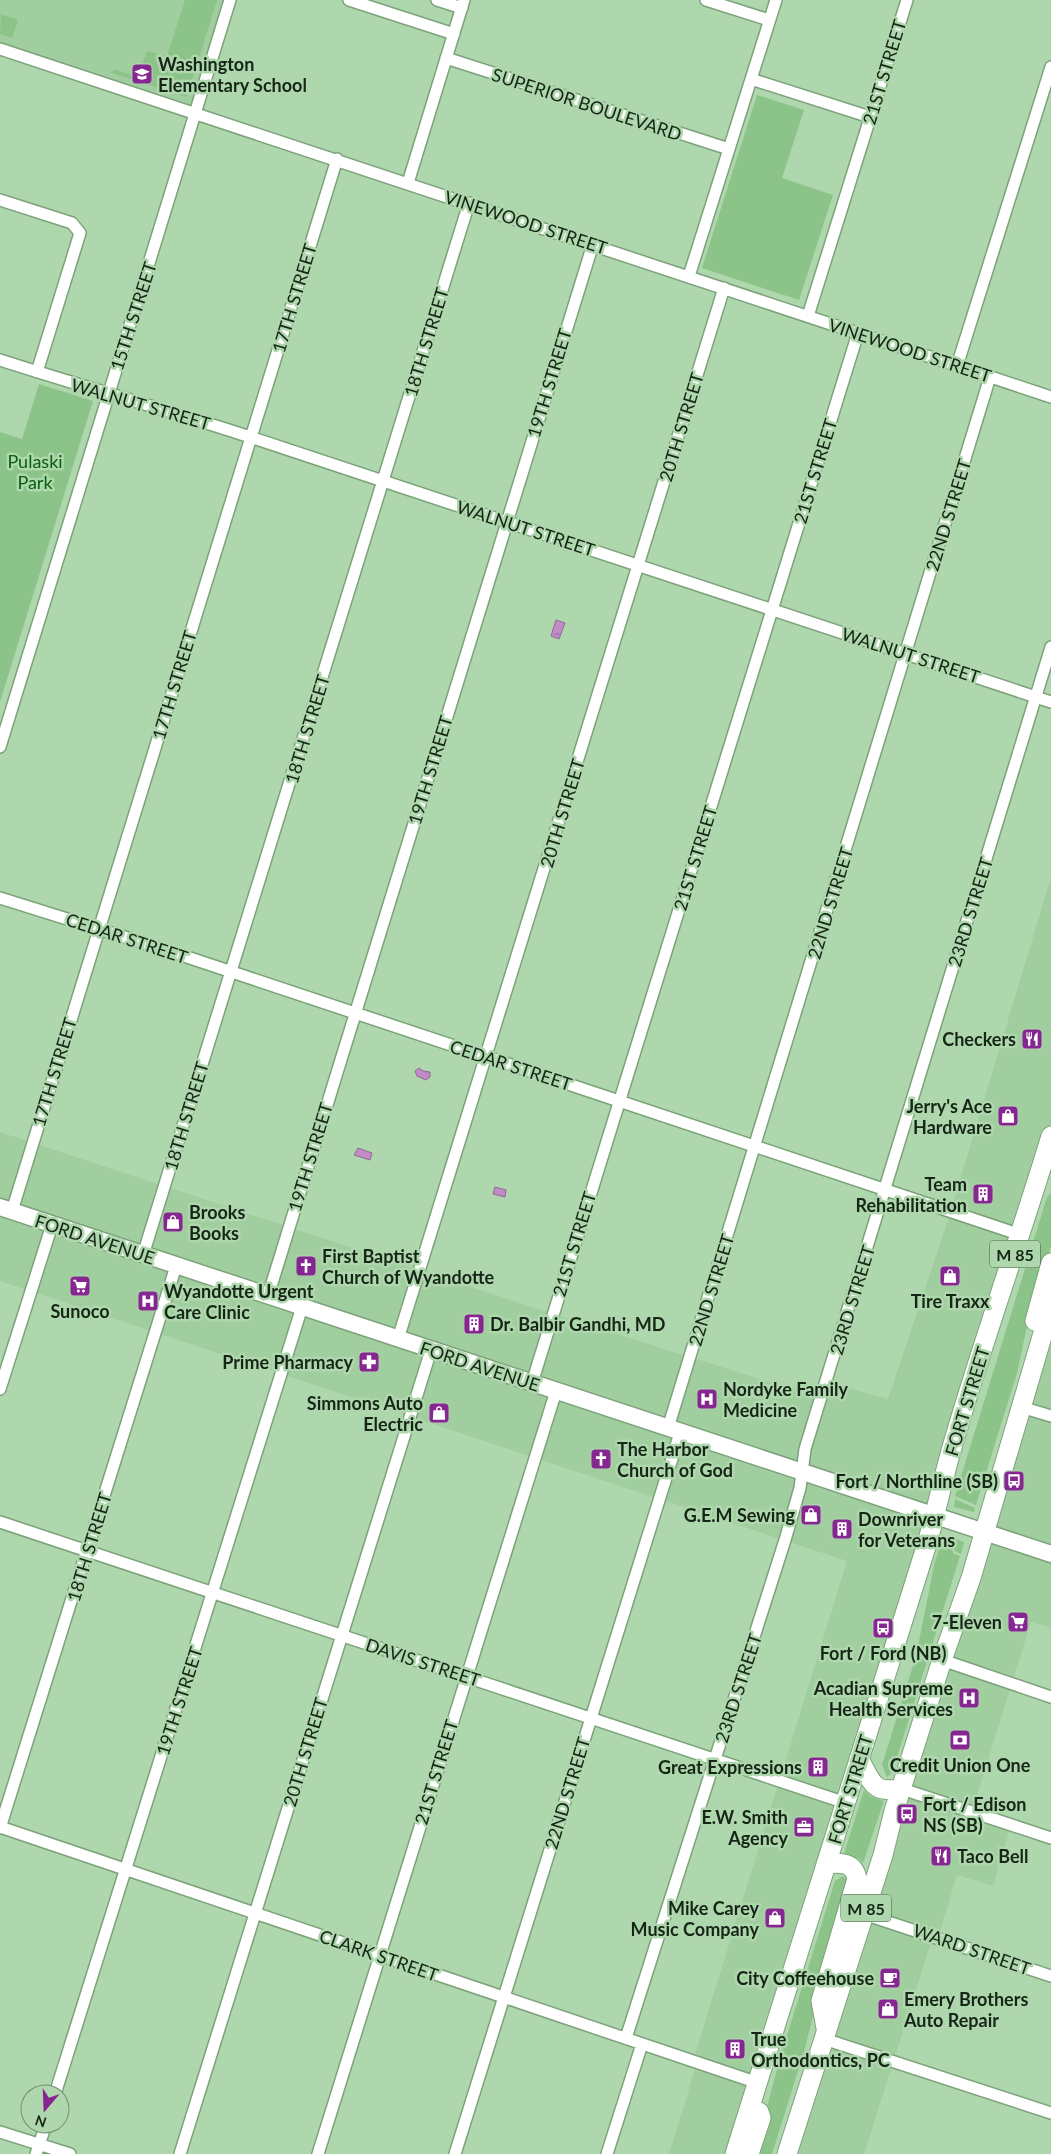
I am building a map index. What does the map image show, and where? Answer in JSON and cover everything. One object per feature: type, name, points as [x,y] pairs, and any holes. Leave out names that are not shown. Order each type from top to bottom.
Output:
[{"type":"main road","name":"FORT STREET","points":[[735,2154],[934,1516],[979,1358],[1021,1235],[1044,1180],[1051,1136]]},
{"type":"main road","name":"FORD AVENUE","points":[[6,1209],[1051,1554]]},
{"type":"main road","points":[[1033,1365],[1033,1337],[1036,1313],[1051,1263]]},
{"type":"main road","name":"M 85","points":[[787,2154],[864,1914],[942,1660],[985,1531],[1051,1306]]},
{"type":"main road","points":[[859,1759],[877,1788],[886,1791],[902,1789]]},
{"type":"main road","points":[[825,2035],[821,2001],[857,1879],[856,1873],[849,1864],[840,1862],[826,1864]]},
{"type":"main road","points":[[749,2154],[760,2118],[757,2087]]},
{"type":"street","name":"15TH STREET","points":[[0,745],[230,0]]},
{"type":"street","points":[[349,0],[454,34]]},
{"type":"street","points":[[408,182],[463,4],[437,0]]},
{"type":"street","points":[[706,0],[769,20]]},
{"type":"street","points":[[689,276],[776,0]]},
{"type":"street","name":"21ST STREET","points":[[808,316],[907,0]]},
{"type":"street","name":"VINEWOOD STREET","points":[[0,49],[408,182],[1051,397]]},
{"type":"street","name":"SUPERIOR BOULEVARD","points":[[446,58],[729,149]]},
{"type":"street","points":[[957,366],[1051,67]]},
{"type":"street","points":[[751,79],[870,117]]},
{"type":"street","name":"17TH STREET","points":[[6,1209],[98,929],[338,159]]},
{"type":"street","points":[[0,200],[72,223],[80,233],[37,372]]},
{"type":"street","name":"18TH STREET","points":[[143,1255],[469,203]]},
{"type":"street","name":"19TH STREET","points":[[268,1296],[592,244]]},
{"type":"street","name":"20TH STREET","points":[[398,1339],[724,288]]},
{"type":"street","name":"21ST STREET","points":[[532,1383],[858,333]]},
{"type":"street","name":"WALNUT STREET","points":[[0,360],[108,393],[124,396],[1051,702]]},
{"type":"street","name":"22ND STREET","points":[[455,2154],[591,1718],[756,1146],[990,376]]},
{"type":"street","name":"23RD STREET","points":[[626,2038],[799,1492],[805,1449],[1051,647]]},
{"type":"street","name":"CEDAR STREET","points":[[0,898],[231,972],[1021,1235]]},
{"type":"street","points":[[0,1389],[52,1225]]},
{"type":"street","name":"18TH STREET","points":[[0,1827],[176,1266]]},
{"type":"street","name":"19TH STREET","points":[[58,2084],[302,1308]]},
{"type":"street","name":"20TH STREET","points":[[180,2154],[430,1350]]},
{"type":"street","name":"21ST STREET","points":[[318,2154],[556,1391]]},
{"type":"street","points":[[1021,1406],[1051,1416]]},
{"type":"street","name":"DAVIS STREET","points":[[0,1522],[846,1803]]},
{"type":"street","points":[[942,1660],[1051,1697]]},
{"type":"street","points":[[902,1789],[1051,1838]]},
{"type":"street","name":"CLARK STREET","points":[[0,1827],[626,2038],[757,2087]]},
{"type":"street","name":"WARD STREET","points":[[864,1914],[1051,1976]]},
{"type":"street","points":[[825,2035],[1051,2113]]},
{"type":"street","points":[[607,2154],[642,2044]]},
{"type":"street","points":[[0,2132],[38,2149],[70,2154]]},
{"type":"street","points":[[38,2149],[43,2134]]},
{"type":"shaded area","name":"Washington Elementary School","points":[[0,0],[230,0],[196,113],[0,49]]},
{"type":"shaded area","points":[[1051,877],[1051,1136],[735,2154],[669,2154],[697,2063],[693,2061],[847,1561],[0,1281],[0,1132],[553,1314],[821,1398],[827,1382],[888,1399],[947,1223]]},
{"type":"shaded area","points":[[1051,1306],[1051,1628],[1031,1622],[972,1812],[1011,1825],[993,1886],[957,1875],[938,1938],[933,1936],[864,2154],[787,2154]]},
{"type":"green space","points":[[185,0],[217,0],[187,97],[109,72],[116,70],[138,77],[147,51],[167,56]]},
{"type":"green space","points":[[1,14],[18,20],[12,38],[0,34]]},
{"type":"green space","points":[[757,95],[804,110],[782,178],[833,195],[799,300],[702,268]]},
{"type":"green space","name":"Pulaski Park","points":[[39,384],[93,401],[0,702],[0,432],[22,439]]},
{"type":"green space","points":[[1051,1193],[1051,1246],[1029,1317],[1017,1373],[976,1505],[955,1496],[1047,1197]]},
{"type":"green space","points":[[955,1499],[975,1508],[974,1512],[954,1507]]},
{"type":"green space","points":[[945,1535],[964,1542],[961,1554],[955,1551],[950,1541],[943,1538]]},
{"type":"green space","points":[[942,1541],[948,1543],[954,1554],[960,1556],[892,1773],[887,1777],[882,1765],[916,1656],[935,1561]]},
{"type":"green space","points":[[864,1790],[870,1796],[884,1801],[863,1863],[858,1858],[844,1854]]},
{"type":"green space","points":[[843,1876],[847,1880],[804,2052],[772,2154],[754,2154],[781,2055],[835,1881]]},
{"type":"water","points":[[556,620],[565,623],[559,639],[551,636]]},
{"type":"water","points":[[419,1068],[430,1072],[430,1077],[426,1080],[417,1076],[415,1071]]},
{"type":"water","points":[[358,1148],[372,1153],[370,1160],[354,1155]]},
{"type":"water","points":[[495,1187],[506,1190],[505,1197],[493,1194]]},
{"type":"place","name":"Washington Elementary School","points":[[142,74]]},
{"type":"place","name":"Checkers","points":[[1032,1039]]},
{"type":"place","name":"Jerry's Ace Hardware","points":[[1008,1116]]},
{"type":"place","name":"Team Rehabilitation","points":[[983,1194]]},
{"type":"place","name":"Brooks Books","points":[[173,1222]]},
{"type":"place","name":"First Baptist Church of Wyandotte","points":[[306,1266]]},
{"type":"place","name":"Tire Traxx","points":[[950,1276]]},
{"type":"place","name":"Sunoco","points":[[80,1286]]},
{"type":"place","name":"Wyandotte Urgent Care Clinic","points":[[148,1301]]},
{"type":"place","name":"Dr. Balbir Gandhi, MD","points":[[474,1324]]},
{"type":"place","name":"Prime Pharmacy","points":[[369,1362]]},
{"type":"place","name":"Nordyke Family Medicine","points":[[707,1399]]},
{"type":"place","name":"Simmons Auto Electric","points":[[439,1413]]},
{"type":"place","name":"The Harbor Church of God","points":[[601,1459]]},
{"type":"place","name":"Fort / Northline (SB)","points":[[1014,1481]]},
{"type":"place","name":"G.E.M Sewing","points":[[811,1515]]},
{"type":"place","name":"Downriver for Veterans","points":[[842,1529]]},
{"type":"place","name":"7-Eleven","points":[[1018,1622]]},
{"type":"place","name":"Fort / Ford (NB)","points":[[883,1628]]},
{"type":"place","name":"Acadian Supreme Health Services","points":[[969,1698]]},
{"type":"place","name":"Credit Union One","points":[[960,1740]]},
{"type":"place","name":"Great Expressions","points":[[818,1767]]},
{"type":"place","name":"Fort / Edison NS (SB)","points":[[907,1814]]},
{"type":"place","name":"E.W. Smith Agency","points":[[804,1827]]},
{"type":"place","name":"Taco Bell","points":[[941,1856]]},
{"type":"place","name":"Mike Carey Music Company","points":[[775,1918]]},
{"type":"place","name":"City Coffeehouse","points":[[890,1978]]},
{"type":"place","name":"Emery Brothers Auto Repair","points":[[888,2009]]},
{"type":"place","name":"True Orthodontics, PC","points":[[735,2049]]}]
